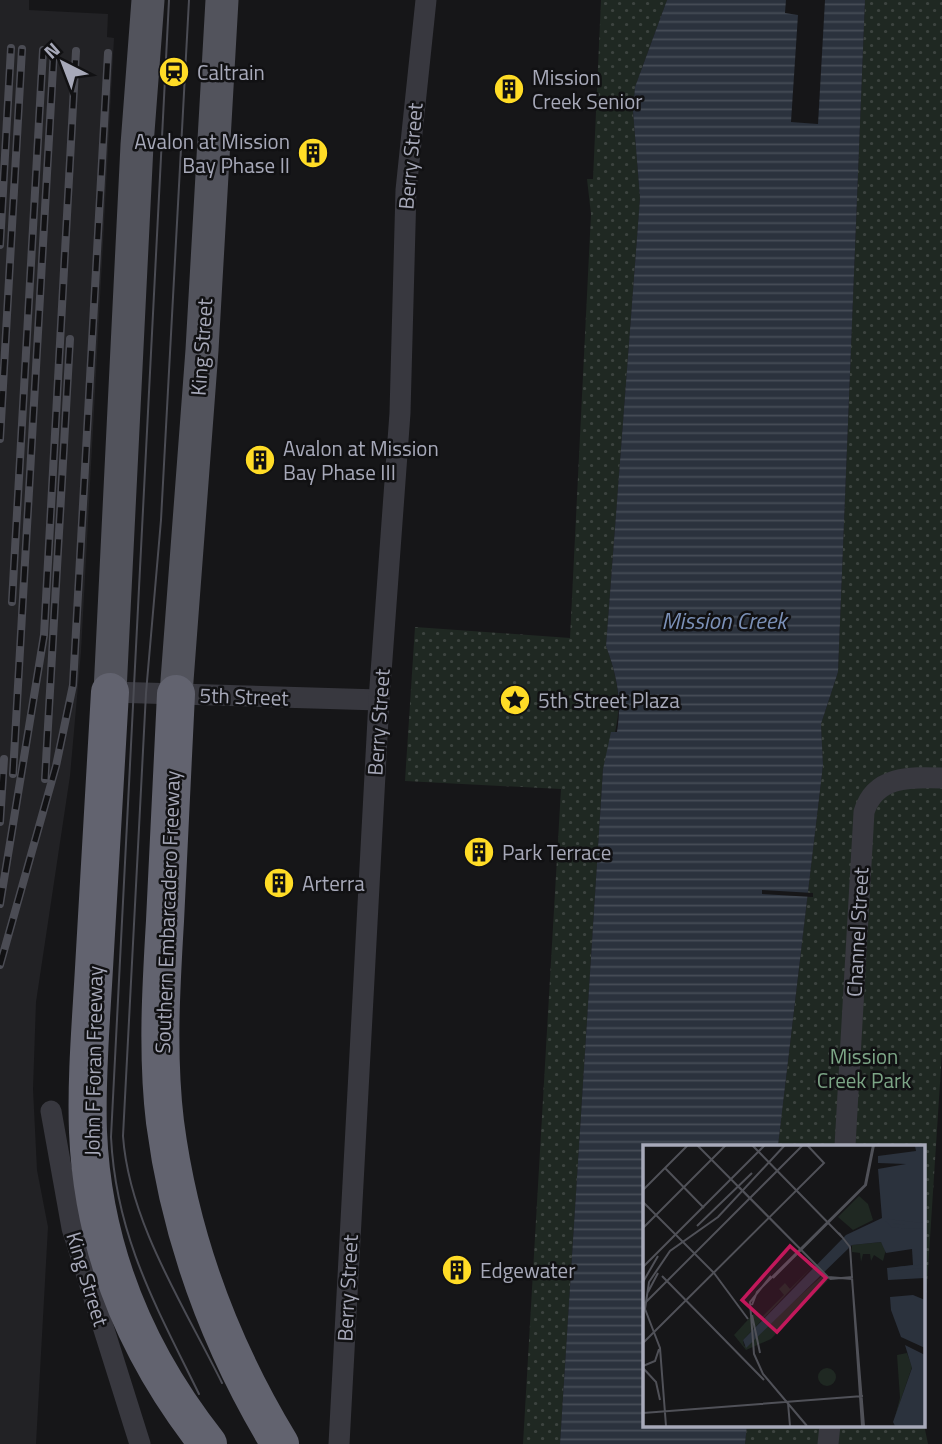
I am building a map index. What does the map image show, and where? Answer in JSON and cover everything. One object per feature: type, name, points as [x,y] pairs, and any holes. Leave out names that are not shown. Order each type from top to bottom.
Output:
[{"type":"highway","name":"John F Foran Freeway","points":[[110,692],[88,1132],[94,1198],[110,1262],[131,1321],[154,1368],[208,1444]]},
{"type":"highway","name":"Southern Embarcadero Freeway","points":[[176,694],[163,961],[161,1062],[165,1121],[188,1239],[231,1353],[280,1444]]},
{"type":"main road","points":[[110,692],[137,145],[148,0]]},
{"type":"main road","name":"King Street","points":[[176,694],[202,350],[222,0]]},
{"type":"street","name":"Berry Street","points":[[339,1444],[379,700],[400,414],[406,190],[426,0]]},
{"type":"street","name":"5th Street","points":[[110,692],[379,700]]},
{"type":"street","name":"Channel Street","points":[[845,1145],[864,812],[870,795],[877,788],[914,777],[942,778]]},
{"type":"street","name":"King Street","points":[[51,1111],[72,1228],[140,1444]]},
{"type":"street","points":[[828,1444],[830,1426]]},
{"type":"shaded area","points":[[0,0],[29,0],[29,10],[108,14],[107,37],[114,38],[81,652],[70,776],[36,1002],[33,1089],[37,1170],[48,1227],[36,1444],[0,1444]]},
{"type":"green space","points":[[601,0],[667,0],[635,87],[633,111],[640,198],[606,646],[616,679],[618,708],[614,736],[603,769],[560,1444],[523,1444],[561,789],[405,781],[415,627],[570,638],[591,214],[587,179],[593,179]]},
{"type":"green space","name":"Mission Creek Park","points":[[865,0],[942,0],[942,1052],[925,1316],[925,1145],[778,1145],[823,765],[821,724],[838,672]]},
{"type":"green space","points":[[747,1426],[924,1426],[928,1444],[745,1444]]},
{"type":"water","name":"Mission Creek","points":[[667,0],[865,0],[838,672],[821,724],[823,765],[778,1145],[643,1145],[643,1426],[747,1426],[745,1444],[560,1444],[603,769],[611,732],[617,732],[619,709],[618,688],[606,646],[640,198],[633,111],[635,87]]},
{"type":"pier","points":[[786,0],[825,0],[818,124],[791,122],[798,15],[785,13]]},
{"type":"pier","points":[[762,890],[813,893],[813,897],[762,894]]},
{"type":"tram line","points":[[169,0],[111,1137],[114,1173],[130,1239],[154,1300],[199,1394]]},
{"type":"tram line","points":[[189,0],[161,520],[146,693],[123,1136],[127,1168],[147,1232],[160,1263],[222,1383]]},
{"type":"railway","points":[[0,245],[11,48]]},
{"type":"railway","points":[[0,439],[22,49]]},
{"type":"railway","points":[[12,602],[43,50]]},
{"type":"railway","points":[[13,774],[54,50]]},
{"type":"railway","points":[[0,904],[44,635],[76,51]]},
{"type":"railway","points":[[0,965],[56,766],[73,685],[108,53]]},
{"type":"railway","points":[[45,779],[70,339]]},
{"type":"railway","points":[[0,822],[4,759]]},
{"type":"place","name":"Caltrain","points":[[174,72]]},
{"type":"place","name":"Mission Creek Senior","points":[[509,89]]},
{"type":"place","name":"Avalon at Mission Bay Phase II","points":[[313,153]]},
{"type":"place","name":"Avalon at Mission Bay Phase III","points":[[260,460]]},
{"type":"place","name":"5th Street Plaza","points":[[515,700]]},
{"type":"place","name":"Park Terrace","points":[[479,852]]},
{"type":"place","name":"Arterra","points":[[279,883]]},
{"type":"place","name":"Edgewater","points":[[457,1270]]}]
